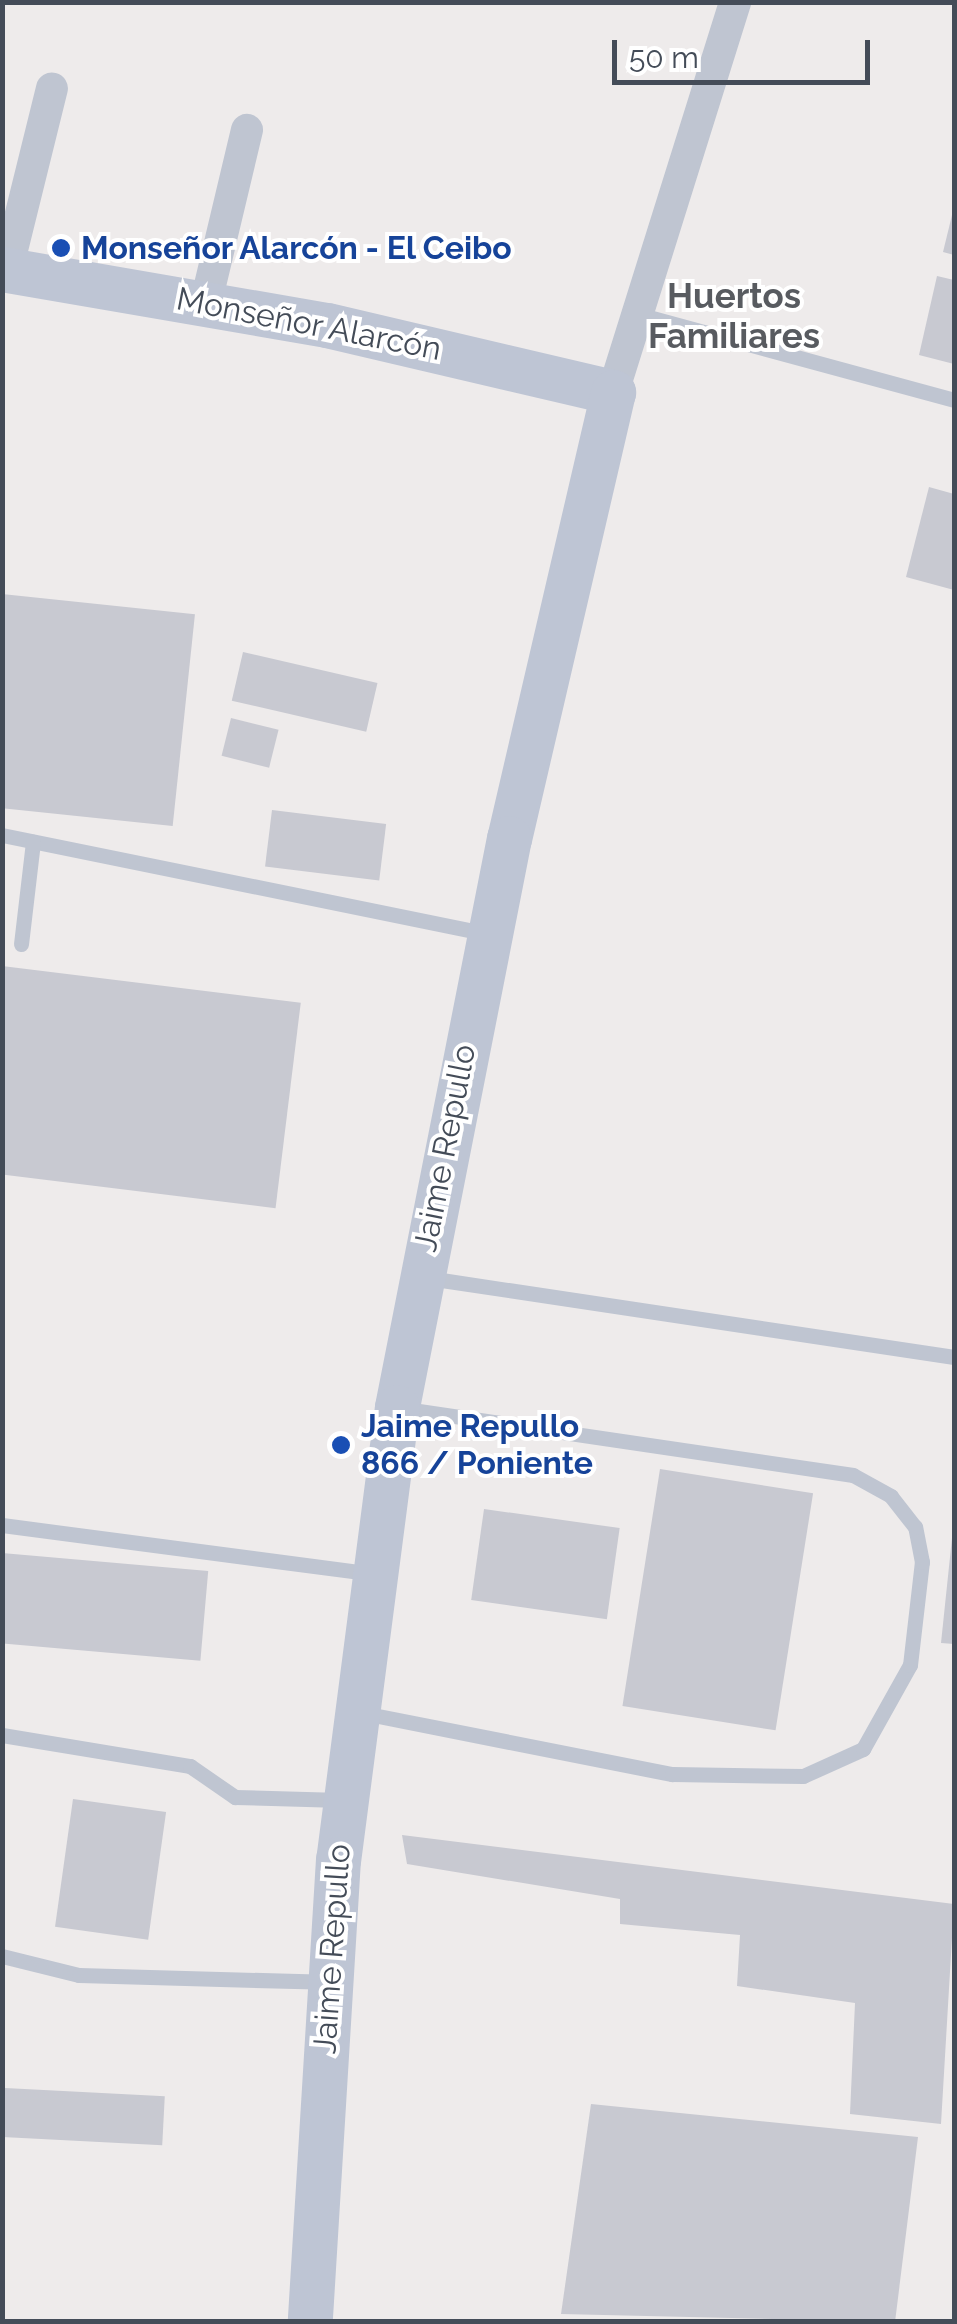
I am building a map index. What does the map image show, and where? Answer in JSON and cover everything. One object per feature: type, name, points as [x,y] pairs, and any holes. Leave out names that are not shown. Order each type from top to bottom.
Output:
[{"type":"street","name":"Jaime Repullo","points":[[310,2322],[328,1982],[344,1800],[372,1574],[419,1277],[488,934],[613,392],[634,313],[736,2]]},
{"type":"street","points":[[5,269],[52,88]]},
{"type":"street","points":[[206,302],[247,130]]},
{"type":"street","name":"Monseñor Alarcón","points":[[5,269],[206,302],[613,392]]},
{"type":"lane","points":[[634,313],[954,400]]},
{"type":"lane","points":[[2,835],[488,934]]},
{"type":"lane","points":[[20,944],[33,842]]},
{"type":"lane","points":[[419,1277],[954,1357]]},
{"type":"lane","points":[[354,1711],[672,1774],[802,1776],[863,1749],[910,1664],[922,1562],[915,1527],[892,1496],[853,1475],[397,1407]]},
{"type":"lane","points":[[2,1524],[372,1574]]},
{"type":"lane","points":[[2,1735],[190,1766],[235,1797],[344,1800]]},
{"type":"lane","points":[[2,1956],[80,1975],[328,1982]]},
{"type":"building","points":[[954,211],[954,255],[943,252]]},
{"type":"building","points":[[937,276],[954,280],[954,364],[919,355]]},
{"type":"building","points":[[929,487],[954,494],[954,590],[906,577]]},
{"type":"building","points":[[2,594],[195,614],[173,826],[2,808]]},
{"type":"building","points":[[243,652],[377,683],[366,732],[232,701]]},
{"type":"building","points":[[231,718],[279,730],[269,768],[222,756]]},
{"type":"building","points":[[272,810],[386,824],[379,881],[265,867]]},
{"type":"building","points":[[2,966],[301,1003],[276,1208],[2,1175]]},
{"type":"building","points":[[660,1469],[813,1493],[776,1730],[622,1706]]},
{"type":"building","points":[[484,1509],[620,1528],[607,1619],[471,1600]]},
{"type":"building","points":[[954,1538],[954,1644],[941,1643]]},
{"type":"building","points":[[2,1553],[208,1571],[200,1661],[2,1643]]},
{"type":"building","points":[[73,1799],[166,1812],[148,1940],[55,1927]]},
{"type":"building","points":[[402,1835],[954,1904],[941,2124],[850,2114],[855,2003],[737,1986],[740,1935],[620,1924],[620,1899],[407,1864]]},
{"type":"building","points":[[5,2088],[165,2096],[162,2145],[2,2137]]},
{"type":"building","points":[[591,2104],[918,2137],[895,2322],[561,2314]]},
{"type":"place","name":"Monseñor Alarcón - El Ceibo","points":[[61,248]]},
{"type":"place","name":"Jaime Repullo 866 / Poniente","points":[[341,1445]]},
{"type":"district","name":"Huertos Familiares","points":[[734,316]]}]
